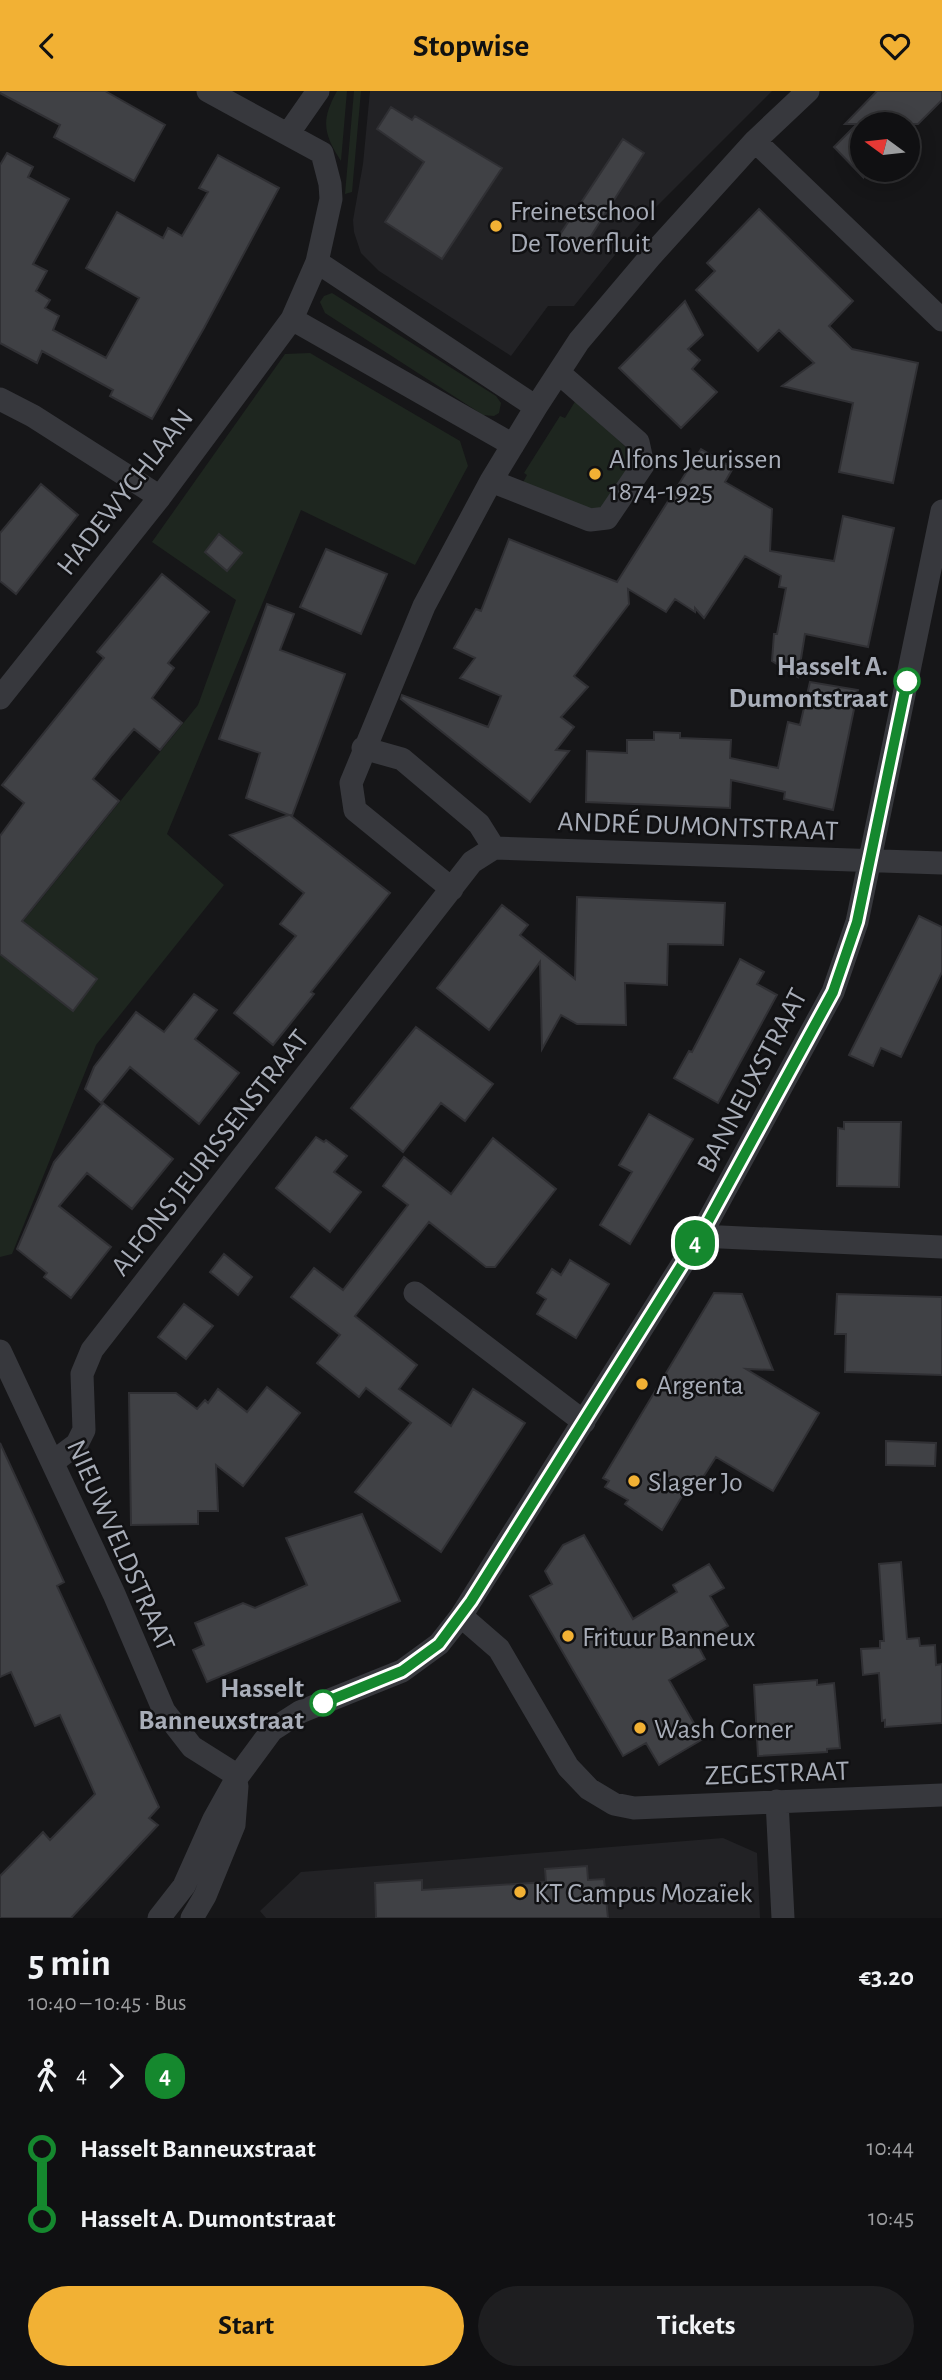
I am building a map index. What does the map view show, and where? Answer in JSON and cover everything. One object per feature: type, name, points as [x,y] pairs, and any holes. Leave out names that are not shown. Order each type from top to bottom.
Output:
[{"type":"street","points":[[208,91],[288,134],[318,91]]},
{"type":"street","points":[[452,889],[355,810],[351,782],[424,606],[491,481],[579,341],[755,141],[808,91]]},
{"type":"street","name":"HADEWYCHLAAN","points":[[0,698],[160,497],[292,319],[317,262],[331,199],[322,153],[288,134]]},
{"type":"street","points":[[755,141],[942,320]]},
{"type":"street","points":[[317,262],[536,407]]},
{"type":"street","points":[[292,319],[513,445]]},
{"type":"street","points":[[491,481],[590,520],[607,518],[643,465],[638,442],[559,373]]},
{"type":"street","points":[[0,399],[33,416],[160,497]]},
{"type":"street","name":"BANNEUXSTRAAT","points":[[159,1918],[184,1886],[214,1819],[238,1776],[272,1730],[300,1712],[402,1671],[439,1644],[461,1616],[700,1236],[833,992],[857,922],[942,511]]},
{"type":"street","points":[[363,748],[402,759],[479,824],[494,848]]},
{"type":"street","name":"ANDRÉ DUMONTSTRAAT","points":[[494,848],[942,863]]},
{"type":"street","name":"ALFONS JEURISSENSTRAAT","points":[[53,1462],[77,1444],[84,1430],[82,1374],[92,1350],[472,862],[494,848]]},
{"type":"street","points":[[700,1236],[942,1247]]},
{"type":"street","points":[[415,1293],[584,1422]]},
{"type":"street","name":"NIEUWVELDSTRAAT","points":[[0,1352],[53,1462],[164,1711],[192,1747],[238,1776]]},
{"type":"street","name":"ZEGESTRAAT","points":[[461,1616],[499,1649],[568,1767],[589,1789],[614,1804],[635,1808],[942,1795]]},
{"type":"street","points":[[191,1918],[205,1896],[234,1825],[238,1776]]},
{"type":"street","points":[[777,1801],[783,1918]]},
{"type":"shaded area","points":[[337,91],[347,91],[341,161],[326,126],[328,110]]},
{"type":"shaded area","points":[[354,91],[361,91],[352,192],[345,194]]},
{"type":"shaded area","name":"Freinetschool De Toverfluit","points":[[370,91],[772,91],[643,220],[574,306],[548,306],[511,356],[379,271],[361,253],[353,220],[363,164]]},
{"type":"shaded area","points":[[332,293],[496,396],[501,403],[499,413],[494,416],[483,415],[325,313],[320,302],[324,296]]},
{"type":"shaded area","points":[[310,353],[460,441],[468,466],[415,565],[301,510],[167,834],[224,885],[96,1045],[12,1254],[0,1257],[0,950],[198,705],[236,600],[152,542],[285,354]]},
{"type":"shaded area","points":[[576,400],[630,451],[633,460],[599,513],[521,486],[527,475],[524,473],[560,416],[565,418]]},
{"type":"shaded area","name":"KT Campus Mozaïek","points":[[723,1838],[757,1853],[760,1918],[266,1918],[260,1911],[301,1872]]},
{"type":"building","points":[[0,91],[105,91],[165,125],[134,181],[54,137],[60,125]]},
{"type":"building","points":[[877,91],[942,91],[942,100],[920,122],[920,112],[857,112]]},
{"type":"building","points":[[391,107],[412,120],[415,116],[502,168],[442,259],[385,222],[424,162],[377,129]]},
{"type":"building","points":[[850,131],[850,164],[834,147]]},
{"type":"building","points":[[623,139],[644,153],[582,250],[559,236]]},
{"type":"building","points":[[7,153],[33,167],[28,177],[69,199],[33,264],[47,271],[36,291],[50,300],[45,308],[59,316],[53,330],[106,358],[139,298],[86,268],[117,212],[163,238],[168,228],[182,236],[208,192],[199,188],[218,155],[279,188],[152,419],[110,396],[113,390],[42,351],[37,363],[0,343],[0,165]]},
{"type":"building","points":[[759,209],[853,301],[829,326],[852,349],[918,363],[893,483],[839,472],[853,403],[782,386],[814,363],[779,330],[758,351],[696,290],[715,271],[707,263]]},
{"type":"building","points":[[685,301],[703,335],[688,349],[700,360],[692,369],[717,392],[681,428],[619,368]]},
{"type":"building","points":[[701,449],[733,468],[725,482],[772,509],[770,551],[834,561],[843,516],[894,528],[868,647],[805,634],[798,677],[772,661],[774,634],[777,634],[786,588],[779,587],[781,576],[745,556],[704,618],[695,608],[695,612],[675,599],[666,612],[628,589],[629,604],[574,676],[588,687],[561,717],[574,727],[556,750],[569,751],[530,802],[401,699],[402,695],[488,727],[501,696],[460,678],[475,658],[454,648],[476,609],[481,611],[509,539],[617,582]]},
{"type":"building","points":[[41,484],[78,515],[16,594],[0,581],[0,533]]},
{"type":"building","points":[[219,534],[242,553],[227,571],[205,552]]},
{"type":"building","points":[[326,549],[387,574],[361,634],[300,607]]},
{"type":"building","points":[[162,574],[209,612],[168,663],[174,668],[152,698],[182,723],[160,750],[134,729],[112,755],[93,779],[119,801],[22,921],[97,979],[73,1011],[0,954],[0,836],[24,803],[2,785],[104,658],[97,652]]},
{"type":"building","points":[[267,604],[294,614],[280,650],[345,674],[292,816],[290,815],[390,893],[311,992],[314,994],[273,1045],[234,1013],[296,936],[280,924],[304,893],[230,835],[289,815],[246,798],[260,753],[219,739]]},
{"type":"building","points":[[810,682],[858,690],[833,810],[784,799],[785,792],[731,780],[730,808],[586,802],[587,751],[627,753],[627,740],[654,740],[654,732],[680,733],[680,738],[731,740],[730,758],[778,768],[788,722],[800,725]]},
{"type":"building","points":[[577,897],[725,903],[723,945],[668,944],[667,985],[625,983],[626,1025],[577,1024],[561,1015],[542,1049],[540,962],[489,1030],[437,988],[502,905],[528,925],[520,935],[575,979]]},
{"type":"building","points":[[919,916],[942,927],[942,972],[901,1057],[881,1048],[873,1066],[849,1055]]},
{"type":"building","points":[[740,959],[764,972],[757,984],[777,995],[718,1103],[674,1078],[689,1051],[692,1052]]},
{"type":"building","points":[[194,994],[217,1010],[195,1039],[239,1073],[199,1124],[130,1067],[101,1103],[85,1089],[94,1067],[136,1012],[164,1032]]},
{"type":"building","points":[[416,1027],[493,1084],[465,1121],[441,1103],[403,1152],[351,1108]]},
{"type":"building","points":[[103,1103],[173,1159],[132,1209],[87,1173],[59,1206],[111,1247],[71,1298],[44,1277],[47,1273],[17,1249],[54,1162]]},
{"type":"building","points":[[649,1114],[693,1139],[630,1244],[600,1225],[632,1172],[619,1165]]},
{"type":"building","points":[[844,1122],[901,1122],[899,1187],[837,1186],[838,1128],[844,1129]]},
{"type":"building","points":[[316,1137],[324,1142],[326,1140],[347,1156],[334,1172],[361,1192],[330,1232],[276,1188]]},
{"type":"building","points":[[493,1138],[556,1189],[495,1267],[486,1267],[429,1222],[355,1316],[417,1365],[399,1389],[451,1426],[473,1389],[525,1423],[441,1552],[355,1492],[411,1423],[366,1388],[359,1397],[317,1363],[340,1335],[291,1297],[314,1268],[343,1290],[408,1205],[383,1186],[404,1157],[451,1194]]},
{"type":"building","points":[[224,1254],[252,1277],[238,1295],[210,1272]]},
{"type":"building","points":[[570,1260],[609,1284],[576,1338],[537,1314],[546,1299],[537,1293],[552,1269],[561,1275]]},
{"type":"building","points":[[714,1293],[742,1294],[773,1370],[746,1369],[819,1413],[773,1491],[716,1457],[700,1482],[693,1478],[662,1530],[625,1504],[628,1500],[605,1487],[609,1481],[603,1478]]},
{"type":"building","points":[[837,1294],[942,1297],[942,1375],[845,1372],[846,1334],[835,1334]]},
{"type":"building","points":[[184,1304],[213,1326],[186,1359],[158,1337]]},
{"type":"building","points":[[267,1387],[300,1413],[243,1486],[216,1465],[218,1511],[198,1511],[198,1524],[131,1525],[129,1393],[176,1393],[197,1409],[205,1400],[208,1403],[218,1389],[247,1412]]},
{"type":"building","points":[[886,1441],[936,1443],[935,1466],[886,1465]]},
{"type":"building","points":[[0,1443],[64,1582],[57,1586],[159,1807],[149,1818],[158,1825],[71,1918],[0,1918],[0,1876],[43,1832],[50,1840],[95,1794],[60,1715],[35,1726],[11,1672],[0,1677]]},
{"type":"building","points":[[362,1514],[400,1601],[207,1682],[193,1650],[204,1645],[195,1623],[243,1603],[255,1608],[307,1585],[286,1538]]},
{"type":"building","points":[[584,1535],[633,1619],[677,1592],[673,1585],[709,1564],[724,1588],[710,1596],[728,1626],[697,1644],[705,1659],[669,1680],[703,1739],[659,1765],[646,1743],[623,1756],[530,1596],[552,1584],[545,1571],[563,1545]]},
{"type":"building","points":[[901,1562],[907,1639],[919,1638],[920,1646],[935,1645],[936,1665],[942,1664],[942,1723],[885,1727],[885,1720],[882,1721],[879,1673],[863,1675],[861,1649],[880,1648],[880,1641],[884,1641],[879,1564]]},
{"type":"building","points":[[817,1680],[817,1685],[834,1683],[840,1748],[827,1749],[827,1752],[758,1756],[754,1685]]},
{"type":"building","points":[[587,1866],[588,1880],[604,1879],[608,1918],[376,1918],[375,1883],[422,1880],[422,1890],[546,1882],[545,1869]]},
{"type":"bus line","name":"4","points":[[323,1703],[402,1671],[439,1644],[471,1601],[700,1236],[833,992],[857,922],[907,681]]},
{"type":"place","name":"Freinetschool De Toverfluit","points":[[496,226]]},
{"type":"place","name":"Alfons Jeurissen 1874-1925","points":[[595,474]]},
{"type":"place","name":"Hasselt A. Dumontstraat","points":[[907,681]]},
{"type":"place","name":"Argenta","points":[[642,1384]]},
{"type":"place","name":"Slager Jo","points":[[634,1481]]},
{"type":"place","name":"Frituur Banneux","points":[[568,1636]]},
{"type":"place","name":"Hasselt Banneuxstraat","points":[[323,1703]]},
{"type":"place","name":"Wash Corner","points":[[640,1728]]},
{"type":"place","name":"KT Campus Mozaïek","points":[[520,1892]]}]
